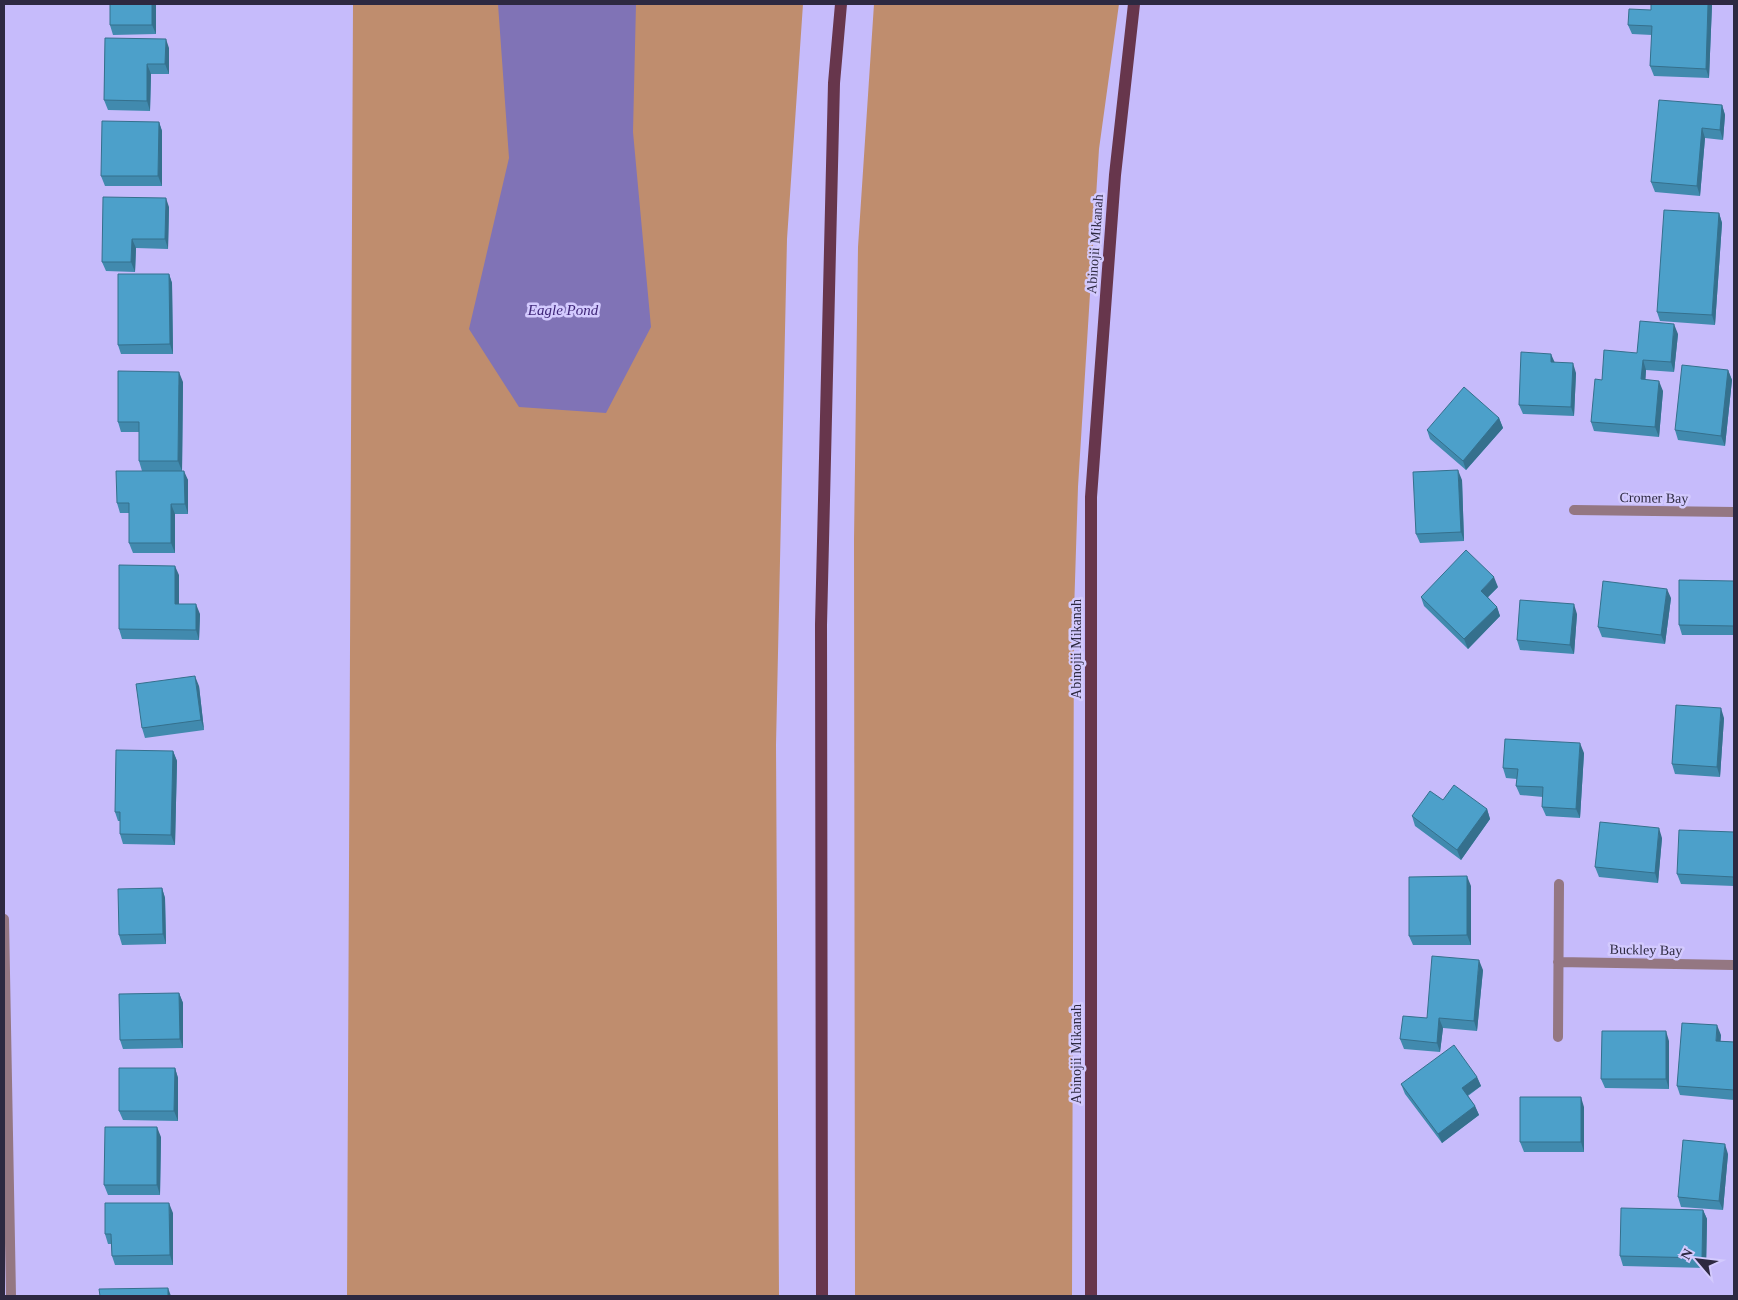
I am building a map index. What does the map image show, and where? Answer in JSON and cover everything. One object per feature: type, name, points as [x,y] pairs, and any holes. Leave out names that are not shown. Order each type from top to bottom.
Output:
[{"type":"main road","points":[[822,1296],[821,625],[834,82],[841,4]]},
{"type":"main road","name":"Abinojii Mikanah","points":[[1091,1296],[1091,497],[1115,175],[1134,4]]},
{"type":"street","name":"Cromer Bay","points":[[1574,510],[1734,512]]},
{"type":"street","points":[[1558,884],[1558,1037]]},
{"type":"street","points":[[4,918],[11,1296]]},
{"type":"street","name":"Buckley Bay","points":[[1558,962],[1734,965]]},
{"type":"shaded area","points":[[353,4],[803,4],[787,239],[776,745],[779,1296],[347,1296]]},
{"type":"shaded area","points":[[874,4],[1119,4],[1099,149],[1078,487],[1074,612],[1072,1296],[855,1296],[854,540],[858,247]]},
{"type":"water","name":"Eagle Pond","points":[[498,4],[636,4],[633,132],[651,327],[606,413],[519,407],[469,329],[509,158]]},
{"type":"building","points":[[110,4],[152,4],[152,25],[110,25]]},
{"type":"building","points":[[1651,4],[1708,4],[1706,69],[1650,66],[1652,26],[1628,25],[1629,9],[1651,10]]},
{"type":"building","points":[[105,38],[166,39],[165,64],[147,64],[147,101],[104,100]]},
{"type":"building","points":[[1659,100],[1722,105],[1720,130],[1702,128],[1697,186],[1651,182]]},
{"type":"building","points":[[102,121],[159,122],[158,176],[101,176]]},
{"type":"building","points":[[103,197],[166,198],[165,239],[132,239],[131,262],[102,262]]},
{"type":"building","points":[[1664,210],[1719,213],[1712,315],[1657,312]]},
{"type":"building","points":[[118,274],[169,274],[170,344],[118,345]]},
{"type":"building","points":[[1640,321],[1674,324],[1671,362],[1643,360],[1641,379],[1659,381],[1655,427],[1591,422],[1595,379],[1602,380],[1604,350],[1637,353]]},
{"type":"building","points":[[1521,352],[1551,354],[1551,362],[1573,363],[1571,407],[1519,405]]},
{"type":"building","points":[[1682,365],[1728,370],[1721,436],[1675,430]]},
{"type":"building","points":[[118,371],[179,372],[178,461],[139,461],[139,422],[118,422]]},
{"type":"building","points":[[1464,387],[1499,418],[1463,461],[1427,430]]},
{"type":"building","points":[[1458,470],[1461,532],[1416,534],[1413,472]]},
{"type":"building","points":[[116,471],[184,471],[185,504],[171,504],[171,543],[129,543],[129,503],[117,503]]},
{"type":"building","points":[[1466,550],[1494,577],[1481,591],[1497,607],[1464,639],[1421,597]]},
{"type":"building","points":[[119,565],[175,566],[175,604],[196,604],[196,630],[119,629]]},
{"type":"building","points":[[1679,580],[1734,581],[1734,626],[1679,625]]},
{"type":"building","points":[[1603,581],[1667,589],[1661,635],[1598,627]]},
{"type":"building","points":[[1520,600],[1574,604],[1570,645],[1517,640]]},
{"type":"building","points":[[195,676],[201,720],[142,728],[136,684]]},
{"type":"building","points":[[1676,705],[1721,708],[1717,767],[1672,764]]},
{"type":"building","points":[[1505,739],[1580,743],[1576,809],[1542,807],[1543,787],[1516,786],[1518,769],[1503,768]]},
{"type":"building","points":[[116,750],[173,751],[171,835],[120,834],[120,812],[115,812]]},
{"type":"building","points":[[1454,785],[1487,809],[1457,850],[1412,816],[1430,791],[1443,800]]},
{"type":"building","points":[[1600,822],[1659,828],[1655,873],[1595,867]]},
{"type":"building","points":[[1679,830],[1734,832],[1734,877],[1677,874]]},
{"type":"building","points":[[1467,876],[1467,935],[1409,936],[1409,877]]},
{"type":"building","points":[[162,888],[163,934],[119,935],[118,889]]},
{"type":"building","points":[[1432,956],[1479,960],[1474,1021],[1439,1018],[1437,1043],[1400,1039],[1403,1016],[1427,1018]]},
{"type":"building","points":[[179,993],[180,1039],[120,1040],[119,994]]},
{"type":"building","points":[[1682,1023],[1717,1025],[1716,1041],[1734,1042],[1734,1090],[1677,1086]]},
{"type":"building","points":[[1602,1031],[1666,1031],[1666,1079],[1601,1079]]},
{"type":"building","points":[[1454,1045],[1477,1077],[1462,1088],[1475,1106],[1438,1134],[1401,1084]]},
{"type":"building","points":[[119,1068],[175,1068],[174,1111],[119,1111]]},
{"type":"building","points":[[1520,1097],[1581,1097],[1581,1142],[1520,1142]]},
{"type":"building","points":[[105,1127],[157,1127],[157,1185],[104,1185]]},
{"type":"building","points":[[1683,1140],[1725,1144],[1719,1201],[1678,1197]]},
{"type":"building","points":[[105,1203],[169,1203],[170,1255],[112,1256],[111,1234],[105,1234]]},
{"type":"building","points":[[1621,1208],[1703,1210],[1702,1258],[1620,1256]]},
{"type":"building","points":[[168,1288],[168,1296],[100,1296],[99,1289]]}]
